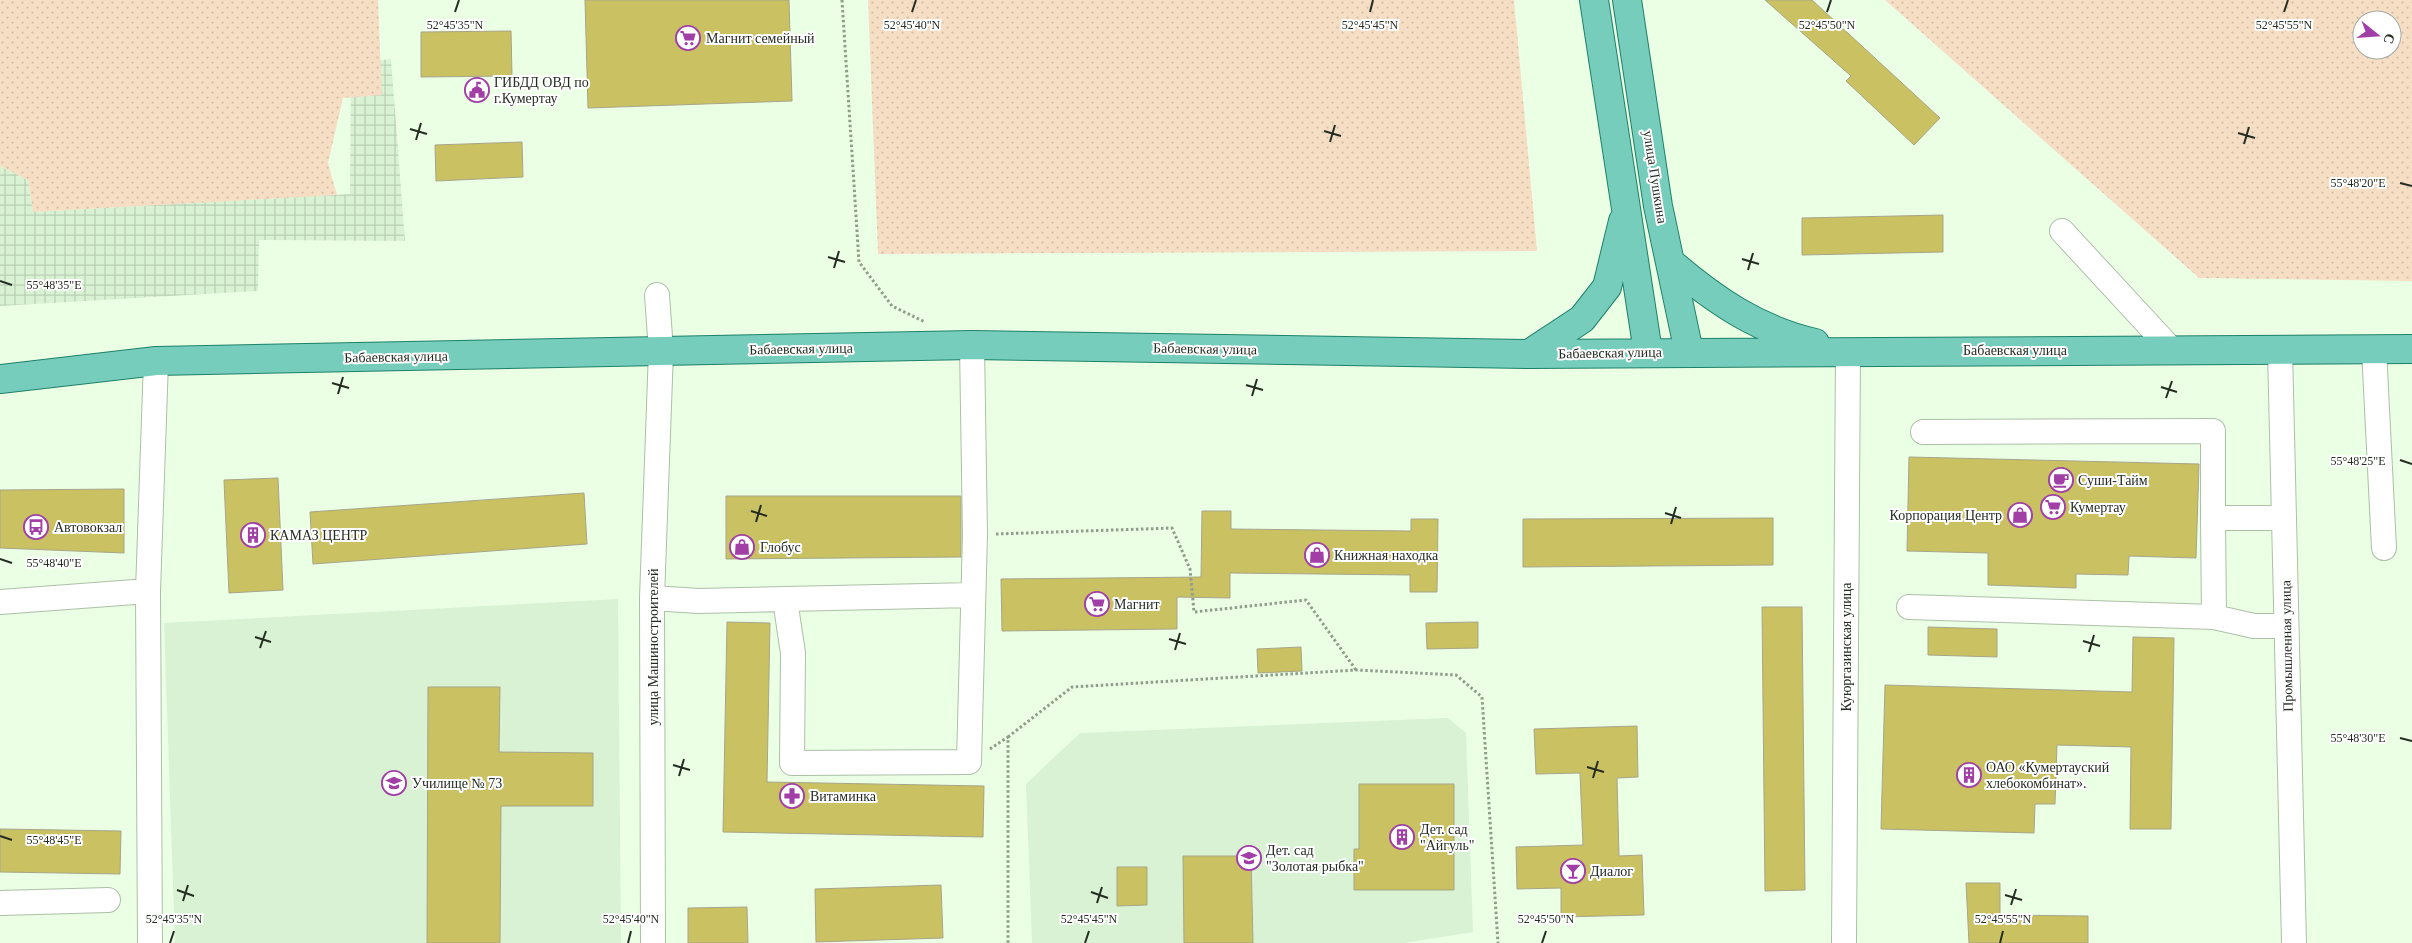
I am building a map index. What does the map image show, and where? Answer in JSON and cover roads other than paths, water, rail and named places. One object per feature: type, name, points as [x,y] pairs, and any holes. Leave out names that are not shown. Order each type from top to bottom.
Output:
[{"type":"main road","points":[[1594,0],[1648,352]]},
{"type":"main road","name":"улица Пушкина","points":[[1627,0],[1658,206],[1689,352]]},
{"type":"main road","points":[[1529,354],[1582,319],[1607,287],[1626,209]]},
{"type":"main road","points":[[1670,262],[1708,294],[1750,320],[1791,338],[1848,351]]},
{"type":"main road","name":"Бабаевская улица","points":[[0,379],[156,361],[972,346],[1529,354],[2412,348]]},
{"type":"street","points":[[2062,231],[2171,350]]},
{"type":"street","name":"улица Машиностроителей","points":[[653,943],[652,598],[660,352],[657,295]]},
{"type":"street","points":[[785,600],[793,653],[792,763],[969,762],[974,631],[975,534],[972,346]]},
{"type":"street","name":"Промышленная улица","points":[[2280,349],[2294,943]]},
{"type":"street","points":[[2374,349],[2384,548]]},
{"type":"street","name":"Куюргазинская улица","points":[[1844,943],[1848,351]]},
{"type":"street","points":[[150,943],[148,591],[156,361]]},
{"type":"street","points":[[1923,432],[2213,431],[2214,617]]},
{"type":"street","points":[[2213,518],[2284,518]]},
{"type":"street","points":[[0,602],[148,591]]},
{"type":"street","points":[[652,598],[699,601],[973,595]]},
{"type":"street","points":[[1909,607],[2214,617],[2254,626],[2286,626]]},
{"type":"street","points":[[0,903],[108,900]]},
{"type":"place","name":"Магнит семейный","points":[[688,38]]},
{"type":"place","name":"ГИБДД ОВД по г.Кумертау","points":[[477,90]]},
{"type":"place","name":"Суши-Тайм","points":[[2061,480]]},
{"type":"place","name":"Кумертау","points":[[2053,507]]},
{"type":"place","name":"Корпорация Центр","points":[[2020,515]]},
{"type":"place","name":"Автовокзал","points":[[36,527]]},
{"type":"place","name":"КАМАЗ ЦЕНТР","points":[[253,535]]},
{"type":"place","name":"Глобус","points":[[742,547]]},
{"type":"place","name":"Книжная находка","points":[[1317,555]]},
{"type":"place","name":"Магнит","points":[[1097,604]]},
{"type":"place","name":"ОАО «Кумертауский хлебокомбинат».","points":[[1969,775]]},
{"type":"place","name":"Училище № 73","points":[[394,783]]},
{"type":"place","name":"Витаминка","points":[[792,796]]},
{"type":"place","name":"Дет. сад \"Айгуль\"","points":[[1402,837]]},
{"type":"place","name":"Дет. сад \"Золотая рыбка\"","points":[[1249,858]]},
{"type":"place","name":"Диалог","points":[[1573,871]]}]
